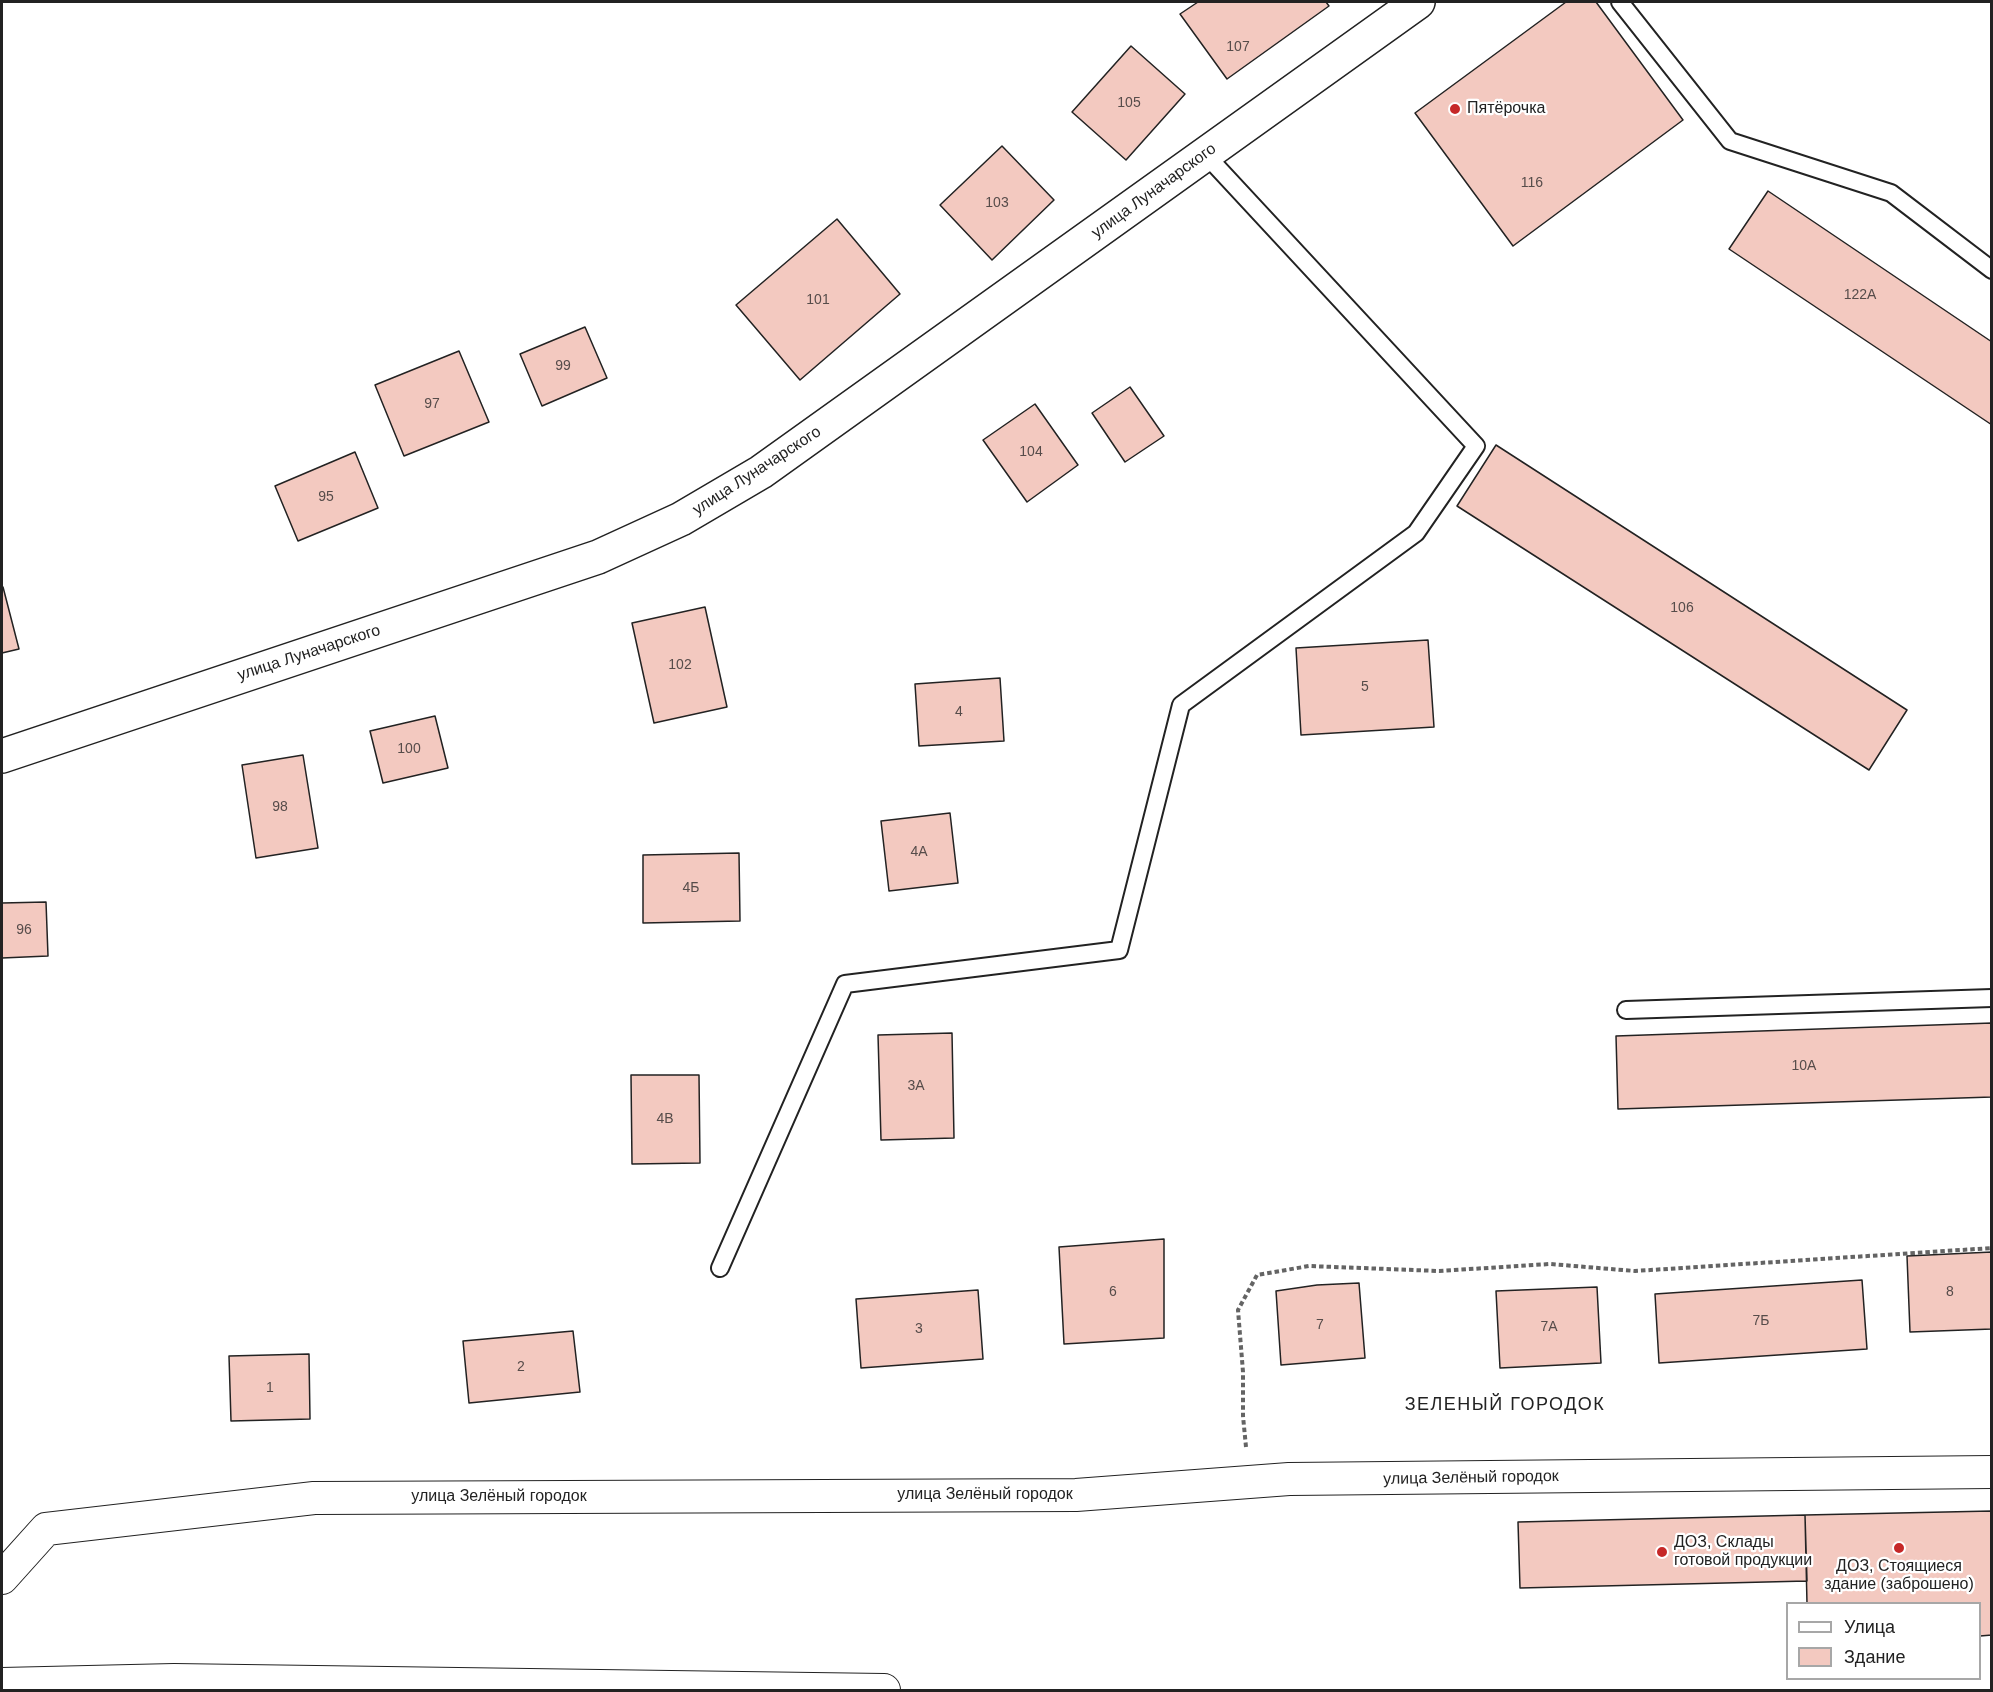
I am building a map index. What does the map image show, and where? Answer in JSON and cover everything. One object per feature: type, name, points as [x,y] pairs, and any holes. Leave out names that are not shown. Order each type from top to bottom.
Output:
[{"type":"street","name":"улица Луначарского","points":[[2,756],[598,557],[654,533],[708,505],[760,472],[1418,2]]},
{"type":"street","name":"улица Зелёный городок","points":[[2,1578],[46,1529],[314,1498],[1076,1495],[1289,1479],[1992,1472]]},
{"type":"street","points":[[2,1684],[174,1680],[884,1690]]},
{"type":"lane","points":[[1620,2],[1730,141],[1891,193],[1992,270]]},
{"type":"lane","points":[[720,1268],[845,984],[1119,950],[1181,705],[1416,533],[1476,446],[1205,154]]},
{"type":"lane","points":[[1626,1010],[1992,998]]},
{"type":"path","points":[[1241,1482],[1248,1460],[1243,1416],[1243,1372],[1238,1310],[1257,1275],[1309,1266],[1439,1271],[1550,1264],[1635,1271],[1992,1248]]},
{"type":"building","points":[[1198,2],[1326,2],[1329,6],[1227,79],[1180,14]]},
{"type":"building","points":[[1566,2],[1596,2],[1683,120],[1513,246],[1415,113]]},
{"type":"building","points":[[1131,46],[1185,94],[1126,160],[1072,112]]},
{"type":"building","points":[[1002,146],[1054,200],[992,260],[940,205]]},
{"type":"building","points":[[1768,191],[1992,342],[1992,425],[1729,249]]},
{"type":"building","points":[[837,219],[900,294],[800,380],[736,305]]},
{"type":"building","points":[[585,327],[607,378],[542,406],[520,354]]},
{"type":"building","points":[[459,351],[489,422],[404,456],[375,385]]},
{"type":"building","points":[[1130,387],[1164,436],[1125,462],[1092,413]]},
{"type":"building","points":[[1035,404],[1078,465],[1027,502],[983,440]]},
{"type":"building","points":[[1496,445],[1907,710],[1869,770],[1457,506]]},
{"type":"building","points":[[355,452],[378,508],[298,541],[275,486]]},
{"type":"building","points":[[2,587],[19,649],[2,653]]},
{"type":"building","points":[[705,607],[727,707],[654,723],[632,623]]},
{"type":"building","points":[[1428,640],[1434,727],[1301,735],[1296,648]]},
{"type":"building","points":[[1000,678],[1004,741],[919,746],[915,684]]},
{"type":"building","points":[[435,716],[448,768],[383,783],[370,731]]},
{"type":"building","points":[[303,755],[318,848],[256,858],[242,765]]},
{"type":"building","points":[[950,813],[958,883],[889,891],[881,821]]},
{"type":"building","points":[[739,853],[740,921],[643,923],[643,855]]},
{"type":"building","points":[[46,902],[48,956],[2,958],[2,903]]},
{"type":"building","points":[[1992,1023],[1992,1097],[1618,1109],[1616,1036]]},
{"type":"building","points":[[952,1033],[954,1138],[881,1140],[878,1035]]},
{"type":"building","points":[[631,1075],[699,1075],[700,1163],[632,1164]]},
{"type":"building","points":[[1164,1239],[1164,1338],[1064,1344],[1059,1247]]},
{"type":"building","points":[[1992,1252],[1992,1329],[1910,1332],[1907,1256]]},
{"type":"building","points":[[1862,1280],[1867,1349],[1659,1363],[1655,1294]]},
{"type":"building","points":[[1359,1283],[1365,1358],[1281,1365],[1276,1291],[1317,1285]]},
{"type":"building","points":[[1597,1287],[1601,1363],[1500,1368],[1496,1291]]},
{"type":"building","points":[[978,1290],[983,1359],[861,1368],[856,1299]]},
{"type":"building","points":[[573,1331],[580,1392],[469,1403],[463,1341]]},
{"type":"building","points":[[309,1354],[310,1419],[231,1421],[229,1356]]},
{"type":"building","name":"ДОЗ, Стоящиеся здание (заброшено)","points":[[1992,1511],[1992,1635],[1981,1636],[1981,1602],[1807,1602],[1805,1515]]},
{"type":"building","name":"ДОЗ, Склады готовой продукции","points":[[1805,1515],[1807,1581],[1520,1588],[1518,1522]]},
{"type":"place","name":"Пятёрочка","points":[[1455,109]]},
{"type":"place","name":"ДОЗ, Стоящиеся здание (заброшено)","points":[[1899,1548]]},
{"type":"place","name":"ДОЗ, Склады готовой продукции","points":[[1662,1552]]},
{"type":"district","name":"ЗЕЛЕНЫЙ ГОРОДОК","points":[[1505,1405]]}]
